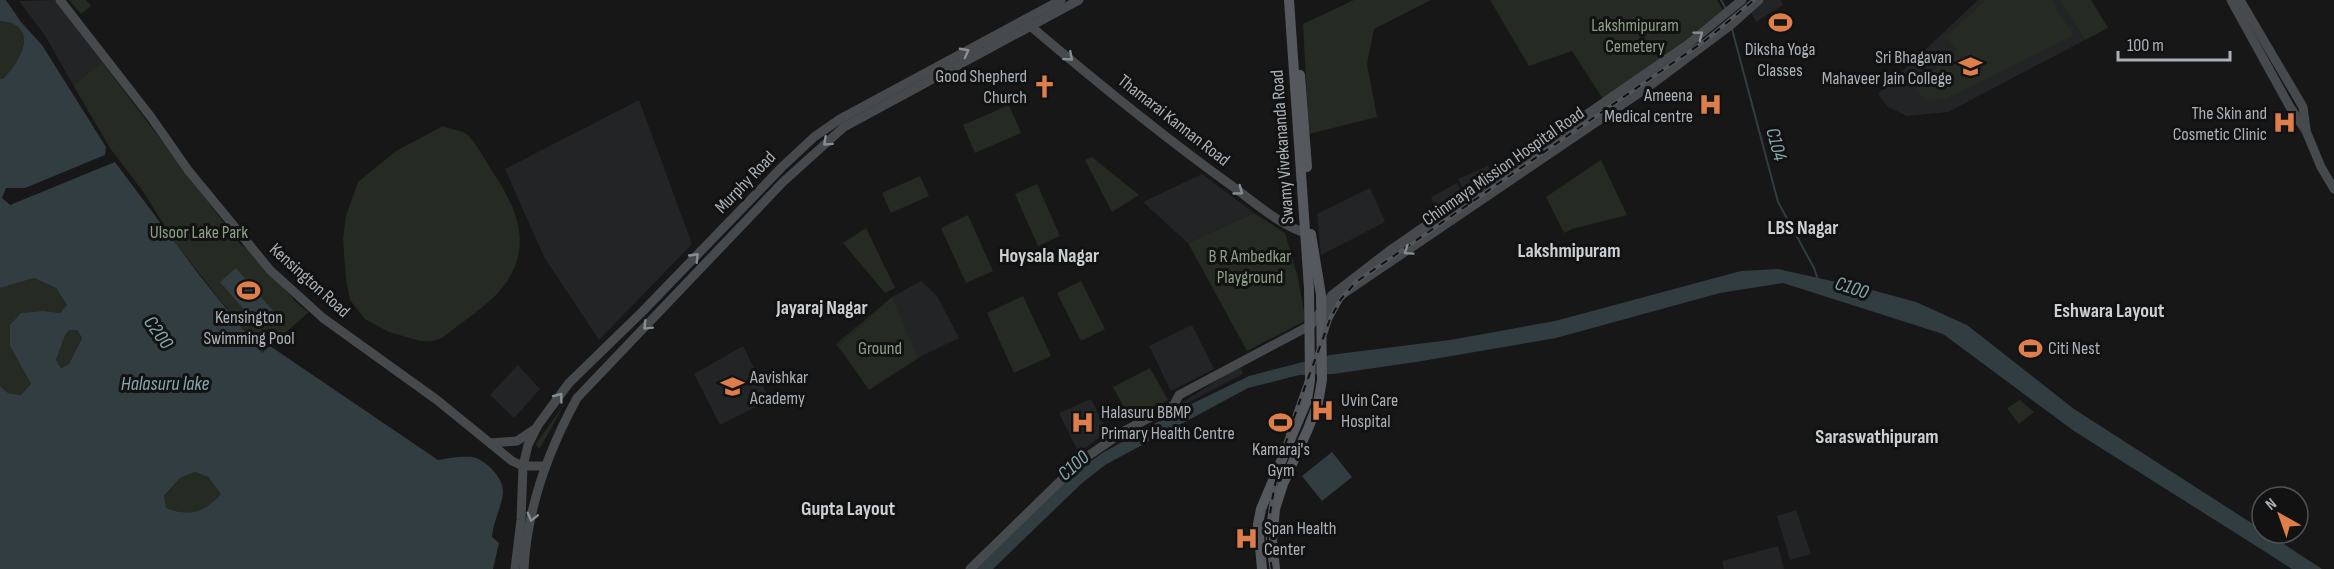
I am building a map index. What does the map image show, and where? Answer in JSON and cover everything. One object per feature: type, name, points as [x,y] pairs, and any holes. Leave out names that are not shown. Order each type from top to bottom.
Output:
[{"type":"main road","name":"Kensington Road","points":[[60,0],[151,117],[195,178],[270,270],[323,318],[437,400],[512,461],[523,466]]},
{"type":"main road","name":"Murphy Road","points":[[524,569],[525,545],[544,466],[558,433],[577,398],[591,381],[652,321],[783,182],[844,127],[1027,23],[1061,0]]},
{"type":"main road","name":"Murphy Road","points":[[515,569],[521,520],[523,466],[528,445],[538,425],[569,383],[782,167],[814,137],[840,119],[1027,23],[1079,0]]},
{"type":"main road","name":"Chinmaya Mission Hospital Road","points":[[1311,325],[1332,295],[1389,251],[1680,50],[1742,0]]},
{"type":"main road","name":"Chinmaya Mission Hospital Road","points":[[1322,334],[1337,298],[1657,81],[1723,31],[1758,0]]},
{"type":"main road","points":[[2231,0],[2306,131],[2321,167],[2334,189]]},
{"type":"main road","points":[[2240,0],[2303,107],[2306,131]]},
{"type":"main road","name":"Swamy Vivekananda Road","points":[[1275,569],[1272,541],[1274,511],[1318,402],[1322,377],[1311,325],[1308,234],[1292,4]]},
{"type":"main road","name":"Thamarai Kannan Road","points":[[1027,23],[1176,145],[1286,225],[1308,234]]},
{"type":"main road","points":[[2273,76],[2282,71]]},
{"type":"main road","points":[[2287,101],[2297,96]]},
{"type":"main road","name":"Swamy Vivekananda Road","points":[[1263,569],[1258,524],[1261,509],[1307,400],[1316,352],[1322,334],[1322,309],[1308,234]]},
{"type":"main road","points":[[970,569],[1082,460],[1126,430],[1174,405],[1179,395],[1311,325]]},
{"type":"main road","points":[[490,443],[517,441],[529,435],[538,425]]},
{"type":"main road","points":[[523,466],[544,466]]},
{"type":"main road","points":[[1261,509],[1274,511]]},
{"type":"shaded area","points":[[55,0],[102,62],[73,85],[46,37],[19,1]]},
{"type":"shaded area","points":[[1764,0],[1781,0],[1783,5],[1756,22],[1751,12]]},
{"type":"shaded area","name":"Sri Bhagavan Mahaveer Jain College","points":[[1978,0],[2059,0],[2085,40],[1948,112],[1907,116],[1888,107],[1878,94]]},
{"type":"shaded area","points":[[639,100],[692,244],[599,340],[544,257],[505,169]]},
{"type":"shaded area","points":[[1488,166],[1492,175],[1465,193],[1458,179]]},
{"type":"shaded area","points":[[1202,174],[1254,213],[1188,243],[1143,202]]},
{"type":"shaded area","points":[[1457,183],[1463,195],[1437,213],[1431,197]]},
{"type":"shaded area","points":[[1370,188],[1385,222],[1321,255],[1317,214]]},
{"type":"shaded area","points":[[921,281],[937,296],[959,338],[920,357],[869,389],[836,344],[892,297]]},
{"type":"shaded area","points":[[1192,325],[1214,369],[1171,391],[1149,346]]},
{"type":"shaded area","name":"Aavishkar Academy","points":[[743,346],[770,400],[720,425],[694,374]]},
{"type":"shaded area","points":[[518,365],[540,389],[514,418],[490,395]]},
{"type":"shaded area","points":[[1240,366],[1243,374],[1180,407],[1183,402]]},
{"type":"shaded area","name":"Halasuru BBMP Primary Health Centre","points":[[1091,399],[1107,431],[1079,453],[1059,413]]},
{"type":"shaded area","points":[[1796,510],[1811,554],[1790,560],[1777,516]]},
{"type":"shaded area","points":[[1778,546],[1784,569],[1724,569],[1722,561]]},
{"type":"green space","points":[[69,0],[86,0],[91,6],[81,14]]},
{"type":"green space","points":[[1354,0],[1431,0],[1374,29],[1367,64],[1377,117],[1309,134],[1303,24]]},
{"type":"green space","name":"Lakshmipuram Cemetery","points":[[1490,0],[1717,0],[1723,10],[1670,52],[1603,99],[1572,51],[1529,66]]},
{"type":"green space","name":"Sri Bhagavan Mahaveer Jain College","points":[[1985,0],[2051,0],[2074,35],[1946,99],[1926,100],[1915,89],[1956,49],[1946,37]]},
{"type":"green space","points":[[2059,0],[2091,0],[2108,28],[2085,40]]},
{"type":"green space","points":[[0,21],[13,24],[24,36],[21,54],[3,79],[0,79]]},
{"type":"green space","name":"Ulsoor Lake Park","points":[[102,62],[240,244],[300,306],[309,312],[262,353],[176,244],[144,193],[110,148],[73,85]]},
{"type":"green space","points":[[1009,105],[1021,133],[975,153],[963,125]]},
{"type":"green space","points":[[443,126],[465,133],[480,152],[510,202],[516,216],[520,245],[512,274],[497,294],[442,338],[420,341],[389,332],[365,319],[350,300],[343,239],[346,216],[358,182],[396,151]]},
{"type":"green space","points":[[1092,157],[1139,195],[1112,212],[1085,160]]},
{"type":"green space","points":[[1601,160],[1627,215],[1564,233],[1546,197]]},
{"type":"green space","points":[[920,176],[929,196],[891,213],[882,193]]},
{"type":"green space","points":[[1037,184],[1060,236],[1038,246],[1015,194]]},
{"type":"green space","name":"B R Ambedkar Playground","points":[[1254,213],[1285,233],[1298,278],[1305,318],[1303,322],[1247,351],[1188,243]]},
{"type":"green space","points":[[968,215],[993,271],[966,283],[941,228]]},
{"type":"green space","points":[[866,228],[895,288],[885,293],[843,243]]},
{"type":"green space","points":[[34,278],[56,288],[67,305],[60,313],[44,311],[10,346],[31,384],[22,395],[8,393],[0,386],[0,288]]},
{"type":"green space","points":[[1081,281],[1105,329],[1081,341],[1057,293]]},
{"type":"green space","points":[[1023,296],[1051,356],[1014,373],[987,313]]},
{"type":"green space","name":"Ground","points":[[892,297],[918,358],[869,390],[839,346]]},
{"type":"green space","points":[[69,330],[77,330],[82,338],[69,364],[61,368],[56,360],[65,334]]},
{"type":"green space","points":[[1150,368],[1168,400],[1130,419],[1113,387]]},
{"type":"green space","points":[[2020,400],[2034,412],[2019,424],[2007,408]]},
{"type":"green space","points":[[565,403],[540,448],[537,447],[536,444]]},
{"type":"green space","points":[[195,472],[208,477],[221,494],[208,506],[196,512],[166,508],[164,497],[180,478]]},
{"type":"water","name":"Halasuru lake","points":[[0,0],[6,0],[21,22],[42,45],[106,147],[105,155],[25,188],[6,188],[2,198],[10,205],[115,162],[200,276],[262,353],[270,346],[438,460],[459,457],[477,458],[497,475],[503,491],[492,537],[499,543],[493,569],[0,569],[0,386],[8,393],[21,395],[31,384],[10,346],[10,325],[21,313],[44,311],[60,313],[67,305],[56,288],[34,278],[0,288],[0,79],[10,72],[16,63],[24,45],[24,36],[13,24],[0,21]],"holes":[[[69,330],[77,330],[82,338],[69,364],[61,368],[56,360]],[[195,472],[208,477],[221,494],[202,509],[190,513],[166,508],[164,496],[180,478]]]},
{"type":"water","points":[[236,268],[274,312],[258,326],[220,282]]},
{"type":"water","name":"C100","points":[[1778,269],[1872,290],[1916,302],[1967,325],[2074,409],[2250,522],[2250,542],[2074,431],[1943,334],[1783,283],[1720,293],[1556,338],[1333,374],[1299,375],[1248,388],[1105,465],[1081,484],[993,569],[976,569],[1075,472],[1104,452],[1181,409],[1249,376],[1330,355],[1450,340],[1555,321],[1741,271]]},
{"type":"water","points":[[1332,452],[1352,477],[1322,501],[1302,476]]},
{"type":"water","points":[[2254,545],[2285,545],[2322,569],[2292,569]]},
{"type":"waterway","name":"C104","points":[[1721,0],[1726,9]]},
{"type":"waterway","name":"C104","points":[[1732,29],[1778,202],[1817,277]]},
{"type":"railway","points":[[1272,569],[1268,537],[1271,509],[1283,453],[1300,399],[1330,319],[1341,299],[1356,282],[1706,40],[1754,0]]},
{"type":"place","name":"Diksha Yoga Classes","points":[[1780,23]]},
{"type":"place","name":"Sri Bhagavan Mahaveer Jain College","points":[[1970,67]]},
{"type":"place","name":"Good Shepherd Church","points":[[1045,86]]},
{"type":"place","name":"Ameena Medical centre","points":[[1711,105]]},
{"type":"place","name":"The Skin and Cosmetic Clinic","points":[[2285,123]]},
{"type":"place","name":"Kensington Swimming Pool","points":[[249,291]]},
{"type":"place","name":"Citi Nest","points":[[2030,348]]},
{"type":"place","name":"Aavishkar Academy","points":[[732,387]]},
{"type":"place","name":"Uvin Care Hospital","points":[[1323,410]]},
{"type":"place","name":"Halasuru BBMP Primary Health Centre","points":[[1083,422]]},
{"type":"place","name":"Kamaraj's Gym","points":[[1281,423]]},
{"type":"place","name":"Span Health Center","points":[[1246,538]]},
{"type":"district","name":"LBS Nagar","points":[[1803,227]]},
{"type":"district","name":"Lakshmipuram","points":[[1569,250]]},
{"type":"district","name":"Hoysala Nagar","points":[[1049,255]]},
{"type":"district","name":"Jayaraj Nagar","points":[[822,307]]},
{"type":"district","name":"Eshwara Layout","points":[[2109,310]]},
{"type":"district","name":"Saraswathipuram","points":[[1877,436]]},
{"type":"district","name":"Gupta Layout","points":[[848,508]]},
{"type":"water label","name":"C200","points":[[159,332]]}]
